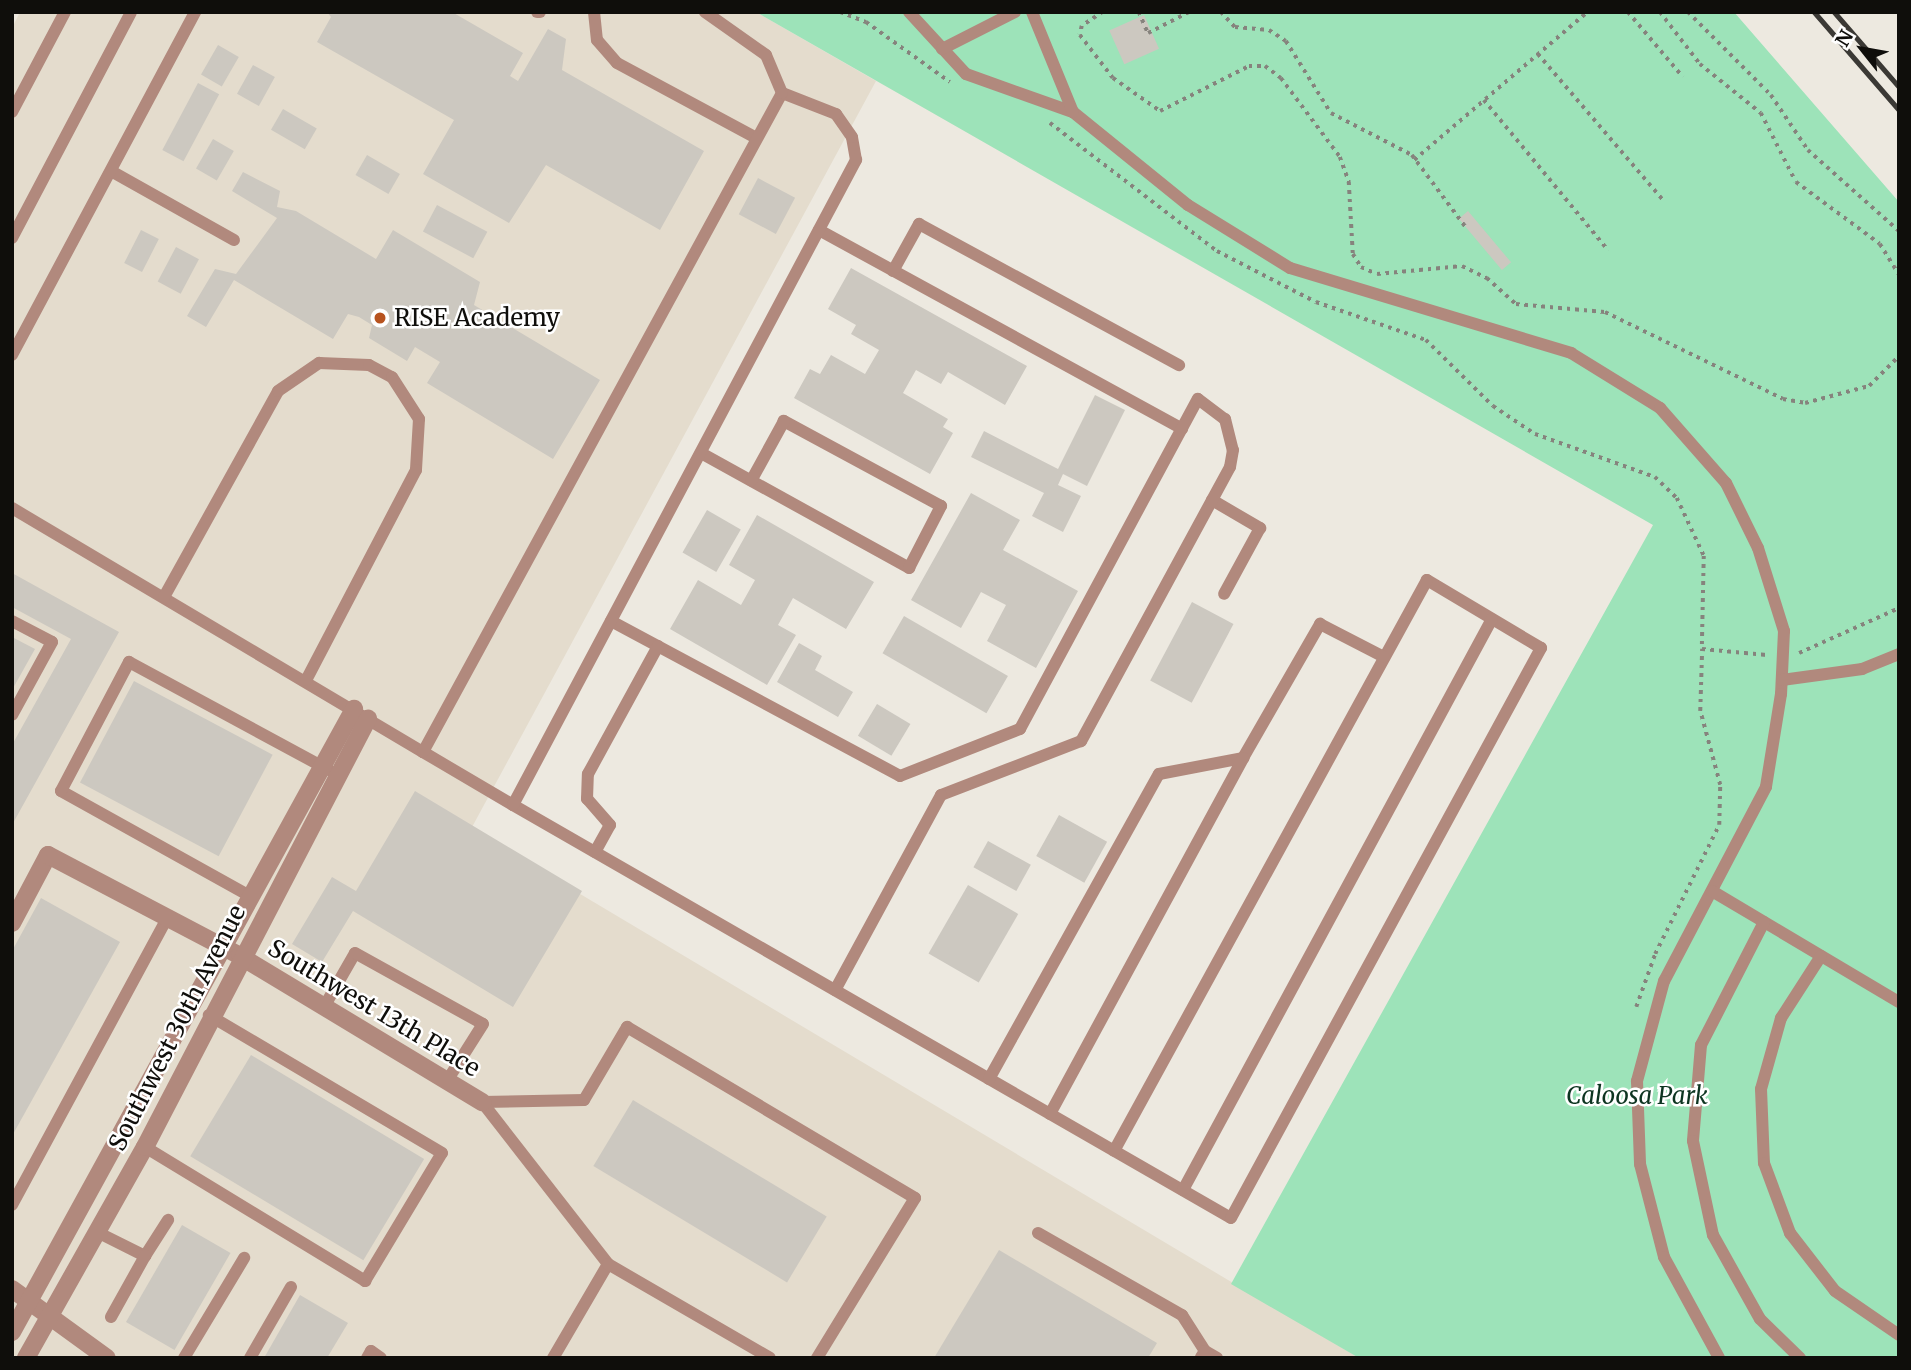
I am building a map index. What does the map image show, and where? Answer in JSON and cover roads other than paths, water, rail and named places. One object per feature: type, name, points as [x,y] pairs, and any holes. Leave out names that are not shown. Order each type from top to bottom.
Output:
[{"type":"street","name":"Southwest 30th Avenue","points":[[12,1332],[248,895],[361,714]]},
{"type":"street","name":"Southwest 30th Avenue","points":[[26,1358],[145,1147],[240,956],[328,769]]},
{"type":"street","name":"Southwest 13th Place","points":[[12,923],[48,855],[240,956],[482,1102]]},
{"type":"street","points":[[12,1289],[30,1299],[107,1358]]},
{"type":"lane","points":[[12,112],[65,12]]},
{"type":"lane","points":[[12,238],[131,12]]},
{"type":"lane","points":[[12,355],[16,340],[111,171],[195,12]]},
{"type":"lane","points":[[594,12],[597,40],[617,63],[756,138]]},
{"type":"lane","points":[[513,805],[856,160],[852,137],[836,114],[782,93],[766,55],[705,12]]},
{"type":"lane","points":[[909,12],[966,74],[1073,112],[1188,205],[1290,268],[1572,353],[1660,408],[1726,483],[1758,548],[1784,631],[1782,680],[1766,787],[1664,981],[1637,1081],[1640,1164],[1664,1256],[1719,1358]]},
{"type":"lane","points":[[942,49],[1015,12]]},
{"type":"lane","points":[[1032,12],[1073,112]]},
{"type":"lane","points":[[423,752],[782,93]]},
{"type":"lane","points":[[111,171],[234,240]]},
{"type":"lane","points":[[893,271],[919,224],[1178,365]]},
{"type":"lane","points":[[819,230],[1182,429]]},
{"type":"lane","points":[[164,597],[278,391],[320,363],[357,362],[392,377],[419,419],[416,470],[306,680]]},
{"type":"lane","points":[[611,621],[900,776],[1020,729],[1198,399],[1213,406],[1231,434],[1230,467],[1081,741],[941,795],[835,990]]},
{"type":"lane","points":[[701,453],[751,481],[909,568],[941,506],[784,421],[751,481]]},
{"type":"lane","points":[[1212,500],[1260,528],[1224,594]]},
{"type":"lane","points":[[12,508],[513,805],[1183,1191],[1231,1218],[1541,648],[1427,580],[1114,1151]]},
{"type":"lane","points":[[1183,1191],[1492,619]]},
{"type":"lane","points":[[12,621],[52,642],[12,715]]},
{"type":"lane","points":[[1050,1114],[1243,758],[1320,624],[1384,657]]},
{"type":"lane","points":[[595,852],[610,825],[592,810],[588,774],[658,646]]},
{"type":"lane","points":[[1782,680],[1862,669],[1899,654]]},
{"type":"lane","points":[[248,895],[61,791],[129,662],[328,769]]},
{"type":"lane","points":[[989,1079],[1159,774],[1243,758]]},
{"type":"lane","points":[[1712,891],[1899,1002]]},
{"type":"lane","points":[[12,1205],[167,918]]},
{"type":"lane","points":[[1764,922],[1700,1045],[1693,1141],[1713,1235],[1760,1319],[1800,1358]]},
{"type":"lane","points":[[324,1007],[355,953],[483,1024],[447,1081]]},
{"type":"lane","points":[[1821,956],[1781,1018],[1761,1089],[1764,1163],[1790,1233],[1835,1291],[1899,1335]]},
{"type":"lane","points":[[145,1147],[365,1281],[442,1153],[209,1015]]},
{"type":"lane","points":[[482,1102],[584,1100],[627,1027],[915,1198],[817,1358]]},
{"type":"lane","points":[[482,1102],[608,1264],[770,1358]]},
{"type":"lane","points":[[111,1317],[168,1220]]},
{"type":"lane","points":[[96,1232],[145,1256]]},
{"type":"lane","points":[[1038,1233],[1182,1315],[1203,1354],[1217,1358]]},
{"type":"lane","points":[[184,1358],[244,1258]]},
{"type":"lane","points":[[553,1358],[608,1264]]},
{"type":"lane","points":[[250,1358],[291,1287]]},
{"type":"lane","points":[[367,1358],[371,1352],[381,1358]]},
{"type":"railway","points":[[1814,12],[1899,110]]},
{"type":"railway","points":[[1834,12],[1899,87]]},
{"type":"place","name":"RISE Academy","points":[[380,318]]},
{"type":"park label","name":"Caloosa Park","points":[[1637,1096]]}]
